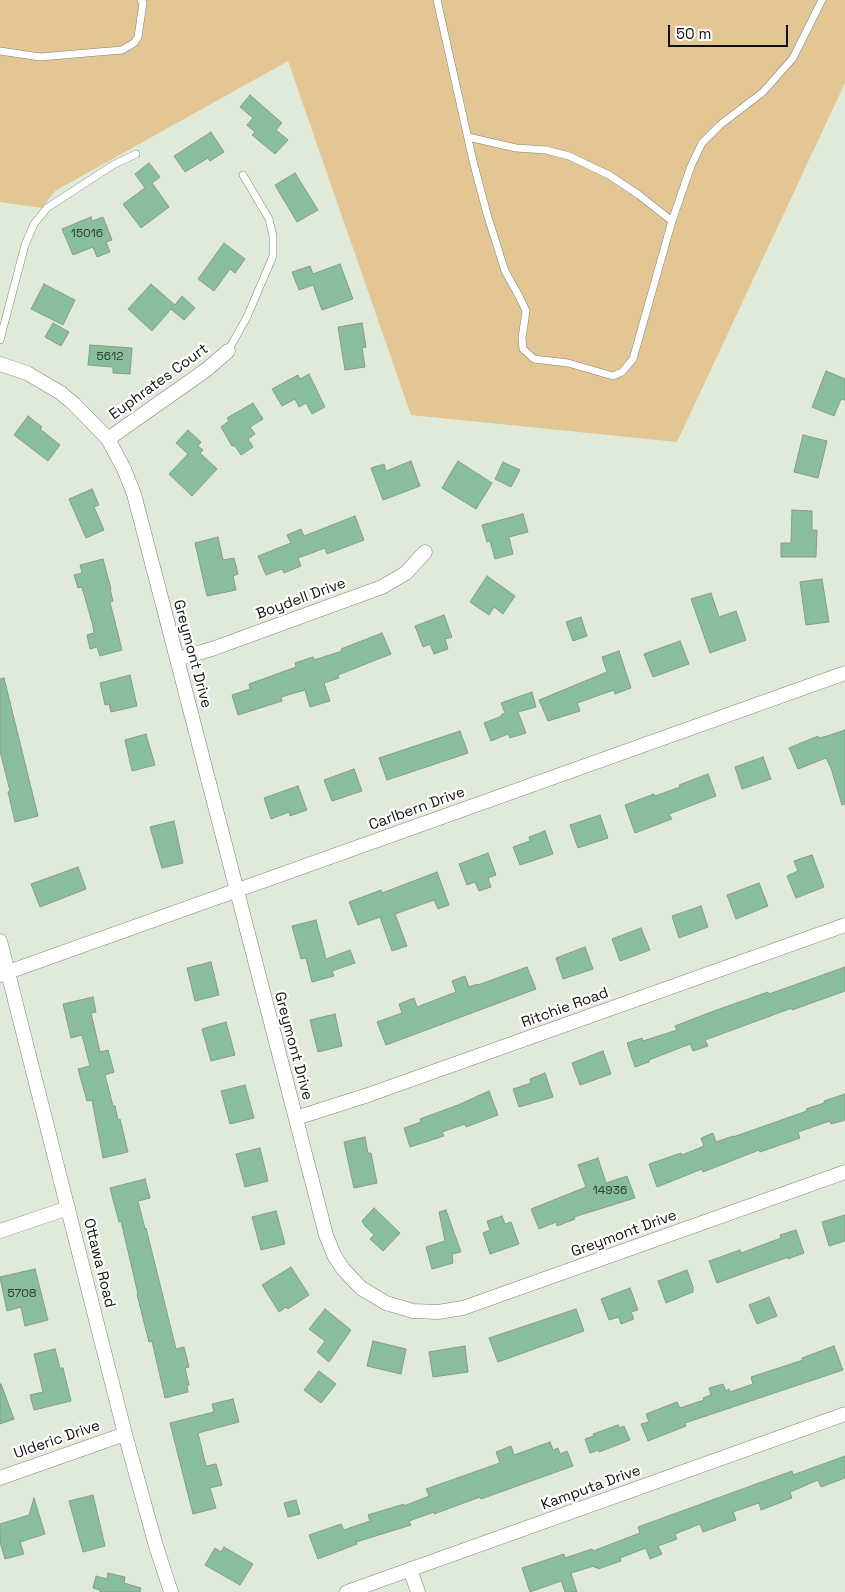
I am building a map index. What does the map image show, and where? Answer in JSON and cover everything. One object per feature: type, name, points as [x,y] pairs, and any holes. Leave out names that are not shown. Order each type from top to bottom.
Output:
[{"type":"street","name":"Euphrates Court","points":[[108,439],[206,370],[228,351]]},
{"type":"street","name":"Greymont Drive","points":[[0,364],[27,373],[61,393],[74,404],[108,439],[124,469],[134,494],[326,1236],[334,1255],[343,1269],[362,1288],[386,1302],[412,1311],[438,1312],[463,1308],[845,1172]]},
{"type":"street","name":"Boydell Drive","points":[[177,658],[212,649],[382,587],[406,572],[425,552]]},
{"type":"street","name":"Carlbern Drive","points":[[4,974],[845,673]]},
{"type":"street","name":"Ritchie Road","points":[[296,1118],[377,1092],[845,925]]},
{"type":"street","name":"Ottawa Road","points":[[0,941],[4,974],[68,1208],[125,1434],[156,1546],[172,1592]]},
{"type":"street","points":[[0,1231],[68,1208]]},
{"type":"street","name":"Kamputa Drive","points":[[347,1592],[845,1414]]},
{"type":"street","name":"Ulderic Drive","points":[[0,1478],[125,1434]]},
{"type":"street","points":[[410,1570],[418,1592]]},
{"type":"lane","points":[[0,51],[40,57],[122,50],[134,43],[138,36],[143,3],[141,0]]},
{"type":"lane","points":[[437,0],[487,214],[505,271],[526,310],[522,338],[523,349],[534,359],[568,363],[613,376],[622,372],[633,359],[672,221],[702,143],[720,125],[763,92],[793,58],[822,0]]},
{"type":"lane","points":[[468,137],[516,148],[546,150],[570,156],[609,175],[639,195],[672,221]]},
{"type":"lane","points":[[0,340],[25,246],[34,224],[48,208],[113,165],[136,154]]},
{"type":"lane","points":[[228,351],[247,316],[273,256],[273,236],[269,218],[243,175]]},
{"type":"shaded area","points":[[0,0],[845,0],[845,83],[677,442],[411,415],[288,61],[55,191],[42,208],[0,202]]},
{"type":"building","points":[[250,95],[282,123],[276,130],[288,140],[275,154],[252,135],[255,132],[247,125],[253,118],[240,107]]},
{"type":"building","points":[[211,132],[224,152],[210,161],[208,158],[185,172],[174,156]]},
{"type":"building","points":[[149,163],[160,177],[152,183],[169,207],[141,228],[123,204],[145,188],[135,174]]},
{"type":"building","points":[[295,173],[318,210],[297,222],[275,185]]},
{"type":"building","points":[[91,217],[92,221],[103,217],[112,240],[106,242],[110,252],[97,257],[93,247],[73,255],[62,229]]},
{"type":"building","points":[[224,243],[245,259],[235,273],[230,269],[214,291],[198,279]]},
{"type":"building","points":[[340,264],[353,299],[322,310],[313,285],[299,290],[292,272],[310,266],[313,274]]},
{"type":"building","points":[[44,284],[75,300],[63,325],[31,309]]},
{"type":"building","points":[[151,284],[175,305],[182,296],[195,308],[184,320],[171,309],[152,331],[128,309]]},
{"type":"building","points":[[53,323],[69,332],[61,346],[45,337]]},
{"type":"building","points":[[362,323],[366,347],[362,348],[365,367],[345,370],[338,327]]},
{"type":"building","points":[[90,345],[132,348],[130,374],[113,373],[113,367],[88,365]]},
{"type":"building","points":[[826,371],[845,379],[845,400],[841,399],[834,416],[812,407]]},
{"type":"building","points":[[309,374],[325,407],[312,414],[306,403],[299,407],[295,399],[282,406],[272,389],[298,375],[300,379]]},
{"type":"building","points":[[253,403],[263,419],[250,427],[255,434],[248,439],[253,447],[241,455],[235,446],[232,446],[221,427],[229,421],[227,418]]},
{"type":"building","points":[[28,416],[42,427],[40,429],[60,445],[48,461],[14,435]]},
{"type":"building","points":[[188,430],[201,442],[198,446],[203,450],[200,453],[217,469],[192,496],[169,474],[188,454],[176,443]]},
{"type":"building","points":[[803,435],[827,441],[818,478],[794,472]]},
{"type":"building","points":[[411,461],[420,486],[383,500],[371,468],[384,464],[386,471]]},
{"type":"building","points":[[458,461],[492,483],[476,509],[442,488]]},
{"type":"building","points":[[503,462],[520,470],[511,487],[495,479]]},
{"type":"building","points":[[92,489],[99,505],[94,507],[104,530],[86,538],[69,499]]},
{"type":"building","points":[[792,510],[812,511],[812,530],[817,530],[816,557],[781,557],[781,543],[791,543]]},
{"type":"building","points":[[523,514],[528,532],[509,537],[513,554],[495,559],[490,541],[487,542],[482,525]]},
{"type":"building","points":[[355,516],[364,540],[327,554],[325,548],[298,558],[301,566],[284,573],[282,569],[266,575],[258,556],[291,543],[287,535],[301,529],[304,536]]},
{"type":"building","points":[[218,537],[223,560],[234,558],[238,574],[233,576],[236,590],[207,596],[195,543]]},
{"type":"building","points":[[103,559],[113,601],[110,602],[122,650],[100,656],[97,647],[90,649],[87,635],[94,633],[93,626],[82,587],[78,588],[74,575],[82,573],[80,565]]},
{"type":"building","points":[[487,576],[515,596],[503,614],[494,607],[489,615],[470,602]]},
{"type":"building","points":[[822,579],[829,622],[806,625],[800,582]]},
{"type":"building","points":[[711,593],[719,617],[736,611],[746,640],[710,653],[691,599]]},
{"type":"building","points":[[444,615],[452,637],[445,639],[448,649],[434,654],[430,644],[423,647],[415,626]]},
{"type":"building","points":[[581,617],[587,636],[573,641],[566,622]]},
{"type":"building","points":[[382,633],[391,654],[338,675],[339,678],[324,683],[330,701],[310,707],[305,690],[281,697],[282,701],[238,715],[232,695],[250,689],[249,684],[296,667],[295,663],[313,657],[314,660],[342,651],[341,649]]},
{"type":"building","points":[[680,641],[689,664],[653,677],[644,654]]},
{"type":"building","points":[[619,651],[631,688],[615,694],[614,690],[577,703],[580,711],[548,721],[539,700],[607,672],[602,657]]},
{"type":"building","points":[[130,675],[137,706],[111,712],[109,704],[105,705],[100,683]]},
{"type":"building","points":[[4,678],[38,816],[15,822],[8,792],[10,791],[0,751],[0,679]]},
{"type":"building","points":[[532,692],[536,707],[518,712],[526,733],[510,738],[508,734],[491,741],[484,723],[505,713],[501,703]]},
{"type":"building","points":[[845,730],[845,804],[842,805],[831,768],[826,758],[798,769],[789,748],[818,736],[819,738]]},
{"type":"building","points":[[460,731],[468,753],[387,780],[379,758]]},
{"type":"building","points":[[146,734],[155,765],[132,771],[125,740]]},
{"type":"building","points":[[763,757],[771,779],[742,789],[735,767]]},
{"type":"building","points":[[354,769],[362,791],[332,801],[324,780]]},
{"type":"building","points":[[708,774],[716,796],[669,814],[672,819],[635,833],[625,805],[680,787],[679,785]]},
{"type":"building","points":[[298,786],[307,810],[290,816],[289,812],[271,819],[264,798]]},
{"type":"building","points":[[600,815],[608,838],[578,848],[570,825]]},
{"type":"building","points":[[174,821],[183,863],[162,868],[150,827]]},
{"type":"building","points":[[545,831],[553,854],[520,865],[513,847],[530,841],[529,837]]},
{"type":"building","points":[[488,853],[496,875],[488,878],[491,887],[479,891],[475,882],[467,885],[459,864]]},
{"type":"building","points":[[812,855],[824,887],[796,898],[787,876],[798,871],[794,861]]},
{"type":"building","points":[[78,867],[86,889],[40,907],[31,884]]},
{"type":"building","points":[[437,872],[449,905],[438,909],[434,900],[395,914],[407,946],[392,951],[380,917],[358,925],[349,902],[381,890],[382,893]]},
{"type":"building","points":[[759,883],[768,906],[736,919],[727,895]]},
{"type":"building","points":[[701,906],[708,927],[679,938],[672,916]]},
{"type":"building","points":[[316,920],[326,959],[350,950],[355,963],[332,971],[334,976],[312,982],[306,958],[301,959],[292,926]]},
{"type":"building","points":[[641,928],[650,950],[620,961],[612,939]]},
{"type":"building","points":[[585,947],[593,969],[563,979],[556,958]]},
{"type":"building","points":[[211,962],[219,995],[195,1001],[187,968]]},
{"type":"building","points":[[527,967],[536,989],[386,1045],[377,1022],[402,1013],[399,1004],[414,998],[417,1007],[456,992],[452,981],[465,976],[469,987]]},
{"type":"building","points":[[845,967],[845,991],[705,1040],[708,1046],[693,1051],[690,1044],[635,1067],[627,1043],[642,1038],[643,1041],[677,1030],[675,1026],[711,1012]]},
{"type":"building","points":[[93,997],[96,1012],[91,1013],[100,1052],[108,1050],[114,1072],[105,1075],[113,1106],[115,1106],[118,1120],[120,1119],[128,1152],[103,1158],[92,1100],[87,1101],[78,1069],[90,1066],[82,1035],[71,1038],[63,1004]]},
{"type":"building","points":[[335,1014],[342,1046],[318,1052],[310,1020]]},
{"type":"building","points":[[226,1022],[235,1055],[211,1061],[202,1029]]},
{"type":"building","points":[[603,1051],[611,1074],[580,1085],[572,1063]]},
{"type":"building","points":[[545,1073],[553,1097],[519,1107],[513,1089],[531,1083],[530,1079]]},
{"type":"building","points":[[245,1085],[254,1118],[230,1124],[221,1091]]},
{"type":"building","points":[[489,1091],[498,1115],[466,1127],[465,1124],[442,1132],[444,1136],[410,1147],[404,1128],[421,1122],[420,1119]]},
{"type":"building","points":[[845,1094],[845,1120],[831,1124],[830,1121],[798,1132],[800,1138],[760,1152],[759,1150],[703,1172],[702,1169],[657,1187],[649,1164],[681,1153],[682,1155],[704,1146],[701,1138],[713,1133],[716,1142],[733,1137],[807,1111],[806,1109]]},
{"type":"building","points":[[365,1137],[368,1153],[371,1153],[377,1183],[354,1188],[344,1142]]},
{"type":"building","points":[[260,1148],[268,1181],[245,1187],[236,1154]]},
{"type":"building","points":[[598,1158],[606,1183],[627,1176],[635,1198],[574,1217],[575,1219],[557,1226],[556,1222],[539,1229],[531,1209],[586,1187],[578,1165]]},
{"type":"building","points":[[145,1179],[150,1198],[138,1201],[176,1349],[184,1347],[189,1367],[185,1368],[189,1385],[187,1385],[188,1392],[165,1398],[152,1341],[149,1342],[137,1294],[121,1221],[119,1222],[110,1188]]},
{"type":"building","points":[[374,1208],[400,1233],[383,1251],[370,1239],[374,1235],[362,1221]]},
{"type":"building","points":[[446,1210],[461,1252],[452,1254],[453,1263],[432,1269],[426,1247],[445,1241],[439,1212]]},
{"type":"building","points":[[276,1211],[285,1244],[261,1250],[252,1217]]},
{"type":"building","points":[[845,1215],[845,1241],[829,1246],[822,1222]]},
{"type":"building","points":[[502,1216],[505,1224],[511,1222],[519,1244],[490,1254],[483,1233],[490,1230],[487,1221]]},
{"type":"building","points":[[796,1230],[804,1253],[717,1283],[709,1261],[740,1250],[741,1253],[781,1238],[780,1235]]},
{"type":"building","points":[[291,1267],[309,1295],[288,1309],[286,1307],[279,1312],[262,1285]]},
{"type":"building","points":[[35,1269],[48,1320],[25,1326],[21,1307],[7,1311],[0,1277]]},
{"type":"building","points":[[687,1270],[693,1292],[666,1303],[658,1281]]},
{"type":"building","points":[[630,1288],[638,1310],[631,1312],[634,1319],[621,1324],[619,1317],[609,1320],[601,1299]]},
{"type":"building","points":[[769,1297],[777,1316],[757,1324],[749,1305]]},
{"type":"building","points":[[325,1309],[351,1330],[329,1362],[317,1352],[325,1341],[309,1329]]},
{"type":"building","points":[[576,1309],[584,1331],[498,1362],[489,1338]]},
{"type":"building","points":[[373,1341],[406,1349],[401,1374],[367,1366]]},
{"type":"building","points":[[465,1346],[468,1372],[433,1377],[429,1352]]},
{"type":"building","points":[[834,1346],[843,1370],[685,1423],[686,1426],[648,1441],[641,1424],[649,1422],[646,1414],[677,1402],[680,1408],[704,1400],[703,1398],[711,1395],[709,1388],[723,1384],[726,1391],[729,1389],[730,1392],[753,1384],[751,1377],[803,1360],[802,1358]]},
{"type":"building","points":[[55,1349],[60,1368],[63,1368],[71,1401],[34,1410],[30,1395],[43,1392],[34,1354]]},
{"type":"building","points":[[319,1371],[336,1384],[321,1403],[304,1390]]},
{"type":"building","points":[[0,1384],[14,1419],[0,1424]]},
{"type":"building","points":[[233,1399],[239,1422],[198,1433],[206,1466],[216,1464],[222,1485],[210,1488],[216,1508],[193,1514],[170,1423],[214,1412],[212,1404]]},
{"type":"building","points":[[618,1425],[620,1428],[624,1426],[630,1440],[599,1452],[599,1450],[590,1453],[585,1439]]},
{"type":"building","points":[[550,1442],[553,1450],[558,1448],[560,1454],[567,1451],[573,1466],[481,1499],[480,1497],[409,1521],[411,1525],[356,1542],[357,1544],[318,1559],[309,1535],[341,1524],[344,1530],[370,1521],[368,1515],[404,1504],[404,1506],[429,1496],[426,1489],[500,1463],[496,1452],[511,1446],[514,1455]]},
{"type":"building","points":[[845,1456],[845,1478],[821,1487],[818,1480],[790,1492],[792,1498],[761,1510],[759,1503],[733,1512],[736,1520],[703,1532],[700,1524],[675,1534],[677,1539],[658,1546],[662,1554],[650,1559],[646,1548],[620,1558],[621,1561],[598,1569],[598,1567],[595,1568],[594,1566],[571,1573],[577,1592],[565,1592],[561,1581],[530,1592],[522,1568],[564,1554],[565,1558],[592,1549],[593,1551],[640,1533],[638,1527],[792,1471],[793,1475]]},
{"type":"building","points":[[93,1495],[105,1546],[83,1552],[69,1501]]},
{"type":"building","points":[[34,1498],[45,1534],[20,1542],[24,1554],[5,1559],[0,1542],[0,1524],[29,1515]]},
{"type":"building","points":[[296,1500],[300,1514],[288,1517],[284,1503]]},
{"type":"building","points":[[224,1547],[253,1564],[240,1585],[205,1565],[215,1548],[221,1552]]},
{"type":"building","points":[[108,1573],[125,1577],[124,1583],[141,1588],[140,1592],[100,1592],[100,1590],[93,1588],[96,1576],[107,1579]]}]
